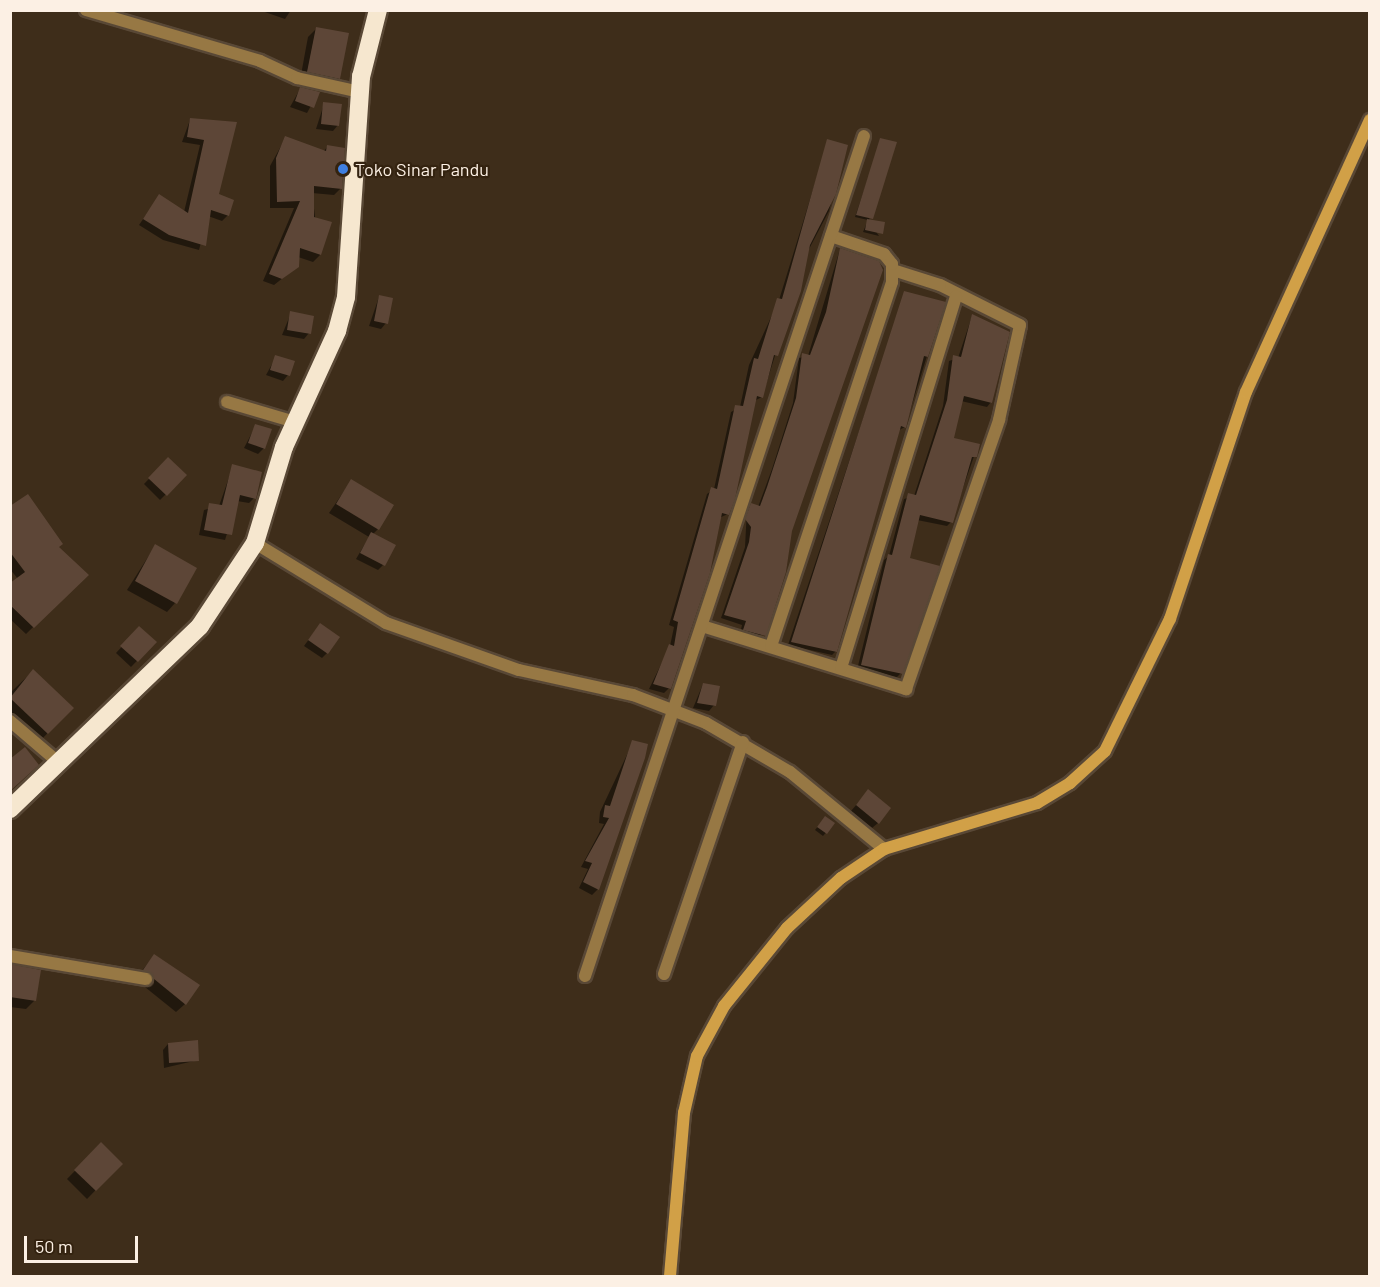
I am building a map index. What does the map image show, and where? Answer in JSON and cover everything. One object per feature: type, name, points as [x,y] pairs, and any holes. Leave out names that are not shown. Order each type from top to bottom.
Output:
[{"type":"highway","points":[[10,809],[200,626],[255,543],[295,422],[337,332],[346,297],[360,92],[378,10]]},
{"type":"main road","points":[[670,1276],[684,1113],[703,1040],[787,928],[841,878],[884,849],[1036,803],[1071,783],[1104,751],[1170,619],[1246,392],[1370,120]]},
{"type":"street","points":[[86,10],[260,61],[297,78],[360,92]]},
{"type":"street","points":[[585,976],[864,136]]},
{"type":"street","points":[[702,626],[906,688],[999,420],[1020,325],[956,296],[940,285],[893,270],[884,254],[831,236]]},
{"type":"street","points":[[771,646],[893,270]]},
{"type":"street","points":[[841,668],[956,296]]},
{"type":"street","points":[[226,402],[295,422]]},
{"type":"street","points":[[255,543],[396,627],[519,670],[673,708],[743,742],[790,772],[884,849]]},
{"type":"street","points":[[10,721],[58,762]]},
{"type":"street","points":[[664,974],[743,742]]},
{"type":"street","points":[[10,956],[146,979]]},
{"type":"building","points":[[316,27],[349,33],[340,79],[307,72]]},
{"type":"building","points":[[300,87],[320,92],[314,108],[295,101]]},
{"type":"building","points":[[323,102],[342,104],[339,126],[321,124]]},
{"type":"building","points":[[190,118],[237,122],[219,194],[234,200],[229,216],[211,210],[206,246],[169,235],[143,219],[159,194],[188,213],[204,140],[187,137]]},
{"type":"building","points":[[285,136],[326,151],[327,145],[345,148],[342,189],[314,186],[314,217],[332,222],[321,255],[300,248],[299,267],[282,279],[269,274],[300,201],[277,202],[276,158]]},
{"type":"building","points":[[880,138],[897,142],[873,219],[856,215]]},
{"type":"building","points":[[827,139],[848,145],[836,194],[810,245],[801,291],[778,356],[774,355],[763,398],[757,396],[735,499],[729,515],[722,513],[710,573],[671,689],[653,684],[669,644],[674,646],[678,622],[673,620],[711,487],[717,489],[735,405],[743,406],[754,358],[758,359],[777,298],[782,299]]},
{"type":"building","points":[[867,219],[885,222],[883,234],[865,230]]},
{"type":"building","points":[[840,248],[879,261],[883,270],[792,531],[786,572],[766,636],[743,630],[746,621],[724,615],[749,542],[751,527],[745,519],[751,503],[760,506],[767,487],[796,398],[802,353],[810,355],[826,312]]},
{"type":"building","points":[[904,291],[946,302],[928,357],[924,356],[906,428],[901,426],[837,652],[791,642]]},
{"type":"building","points":[[379,295],[393,298],[388,324],[374,321]]},
{"type":"building","points":[[290,311],[314,316],[311,334],[287,330]]},
{"type":"building","points":[[972,314],[1010,332],[992,403],[964,396],[954,438],[980,444],[977,457],[972,457],[953,523],[920,515],[910,558],[940,566],[903,674],[861,665],[888,554],[892,555],[908,493],[916,495],[947,400],[953,355],[961,357]]},
{"type":"building","points":[[275,355],[295,361],[290,376],[270,370]]},
{"type":"building","points":[[255,424],[272,429],[265,449],[248,443]]},
{"type":"building","points":[[168,457],[187,475],[167,496],[148,478]]},
{"type":"building","points":[[232,464],[262,472],[256,499],[240,495],[232,535],[204,530],[209,503],[222,505]]},
{"type":"building","points":[[351,479],[394,505],[379,530],[336,504]]},
{"type":"building","points":[[28,494],[63,544],[59,547],[89,575],[34,628],[10,605],[10,583],[25,572],[10,552],[10,506]]},
{"type":"building","points":[[371,532],[396,545],[385,566],[360,553]]},
{"type":"building","points":[[155,544],[197,568],[177,604],[135,581]]},
{"type":"building","points":[[320,623],[340,637],[328,654],[308,640]]},
{"type":"building","points":[[139,626],[157,642],[138,662],[120,646]]},
{"type":"building","points":[[33,669],[74,708],[48,734],[10,698]]},
{"type":"building","points":[[703,683],[720,686],[716,706],[697,703]]},
{"type":"building","points":[[632,740],[648,744],[645,758],[599,890],[583,882],[592,863],[585,861],[609,818],[603,817],[605,805],[610,806]]},
{"type":"building","points":[[25,747],[39,765],[10,791],[10,759]]},
{"type":"building","points":[[868,789],[891,808],[879,824],[856,805]]},
{"type":"building","points":[[825,816],[835,823],[827,834],[817,827]]},
{"type":"building","points":[[154,954],[200,985],[186,1005],[143,970]]},
{"type":"building","points":[[10,964],[41,970],[36,1001],[10,997]]},
{"type":"building","points":[[198,1040],[199,1061],[169,1063],[168,1043]]},
{"type":"building","points":[[101,1142],[123,1164],[96,1191],[74,1170]]},
{"type":"place","name":"Toko Sinar Pandu","points":[[343,169]]}]
